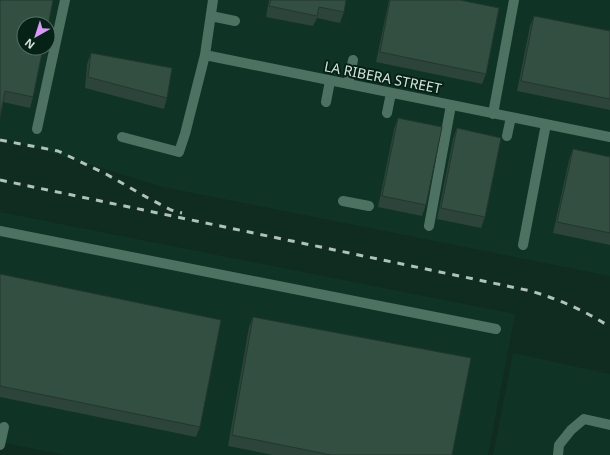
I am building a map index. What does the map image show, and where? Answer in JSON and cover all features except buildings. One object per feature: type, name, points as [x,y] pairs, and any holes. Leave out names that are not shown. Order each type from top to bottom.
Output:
[{"type":"street","points":[[37,129],[64,0]]},
{"type":"street","points":[[122,136],[179,152],[205,55],[213,0]]},
{"type":"street","points":[[493,114],[514,0]]},
{"type":"street","points":[[211,16],[235,21]]},
{"type":"street","name":"LA RIBERA STREET","points":[[205,55],[610,137]]},
{"type":"street","points":[[348,84],[353,60]]},
{"type":"street","points":[[326,102],[330,81]]},
{"type":"street","points":[[387,113],[391,93]]},
{"type":"street","points":[[429,226],[451,105]]},
{"type":"street","points":[[507,136],[510,117]]},
{"type":"street","points":[[523,245],[546,124]]},
{"type":"street","points":[[343,201],[369,206]]},
{"type":"street","points":[[0,231],[496,329]]},
{"type":"street","points":[[558,455],[559,445],[570,430],[584,419],[610,425]]},
{"type":"street","points":[[0,445],[4,426]]},
{"type":"shaded area","points":[[0,0],[610,0],[610,276],[163,187],[0,137]]},
{"type":"shaded area","points":[[0,212],[515,314],[488,455],[65,455],[0,442]]},
{"type":"shaded area","points":[[513,353],[610,374],[610,455],[493,455]]},
{"type":"railway","points":[[0,140],[58,151],[106,174],[171,210],[182,213]]},
{"type":"railway","points":[[0,180],[531,291],[572,306],[591,315],[610,327]]}]
